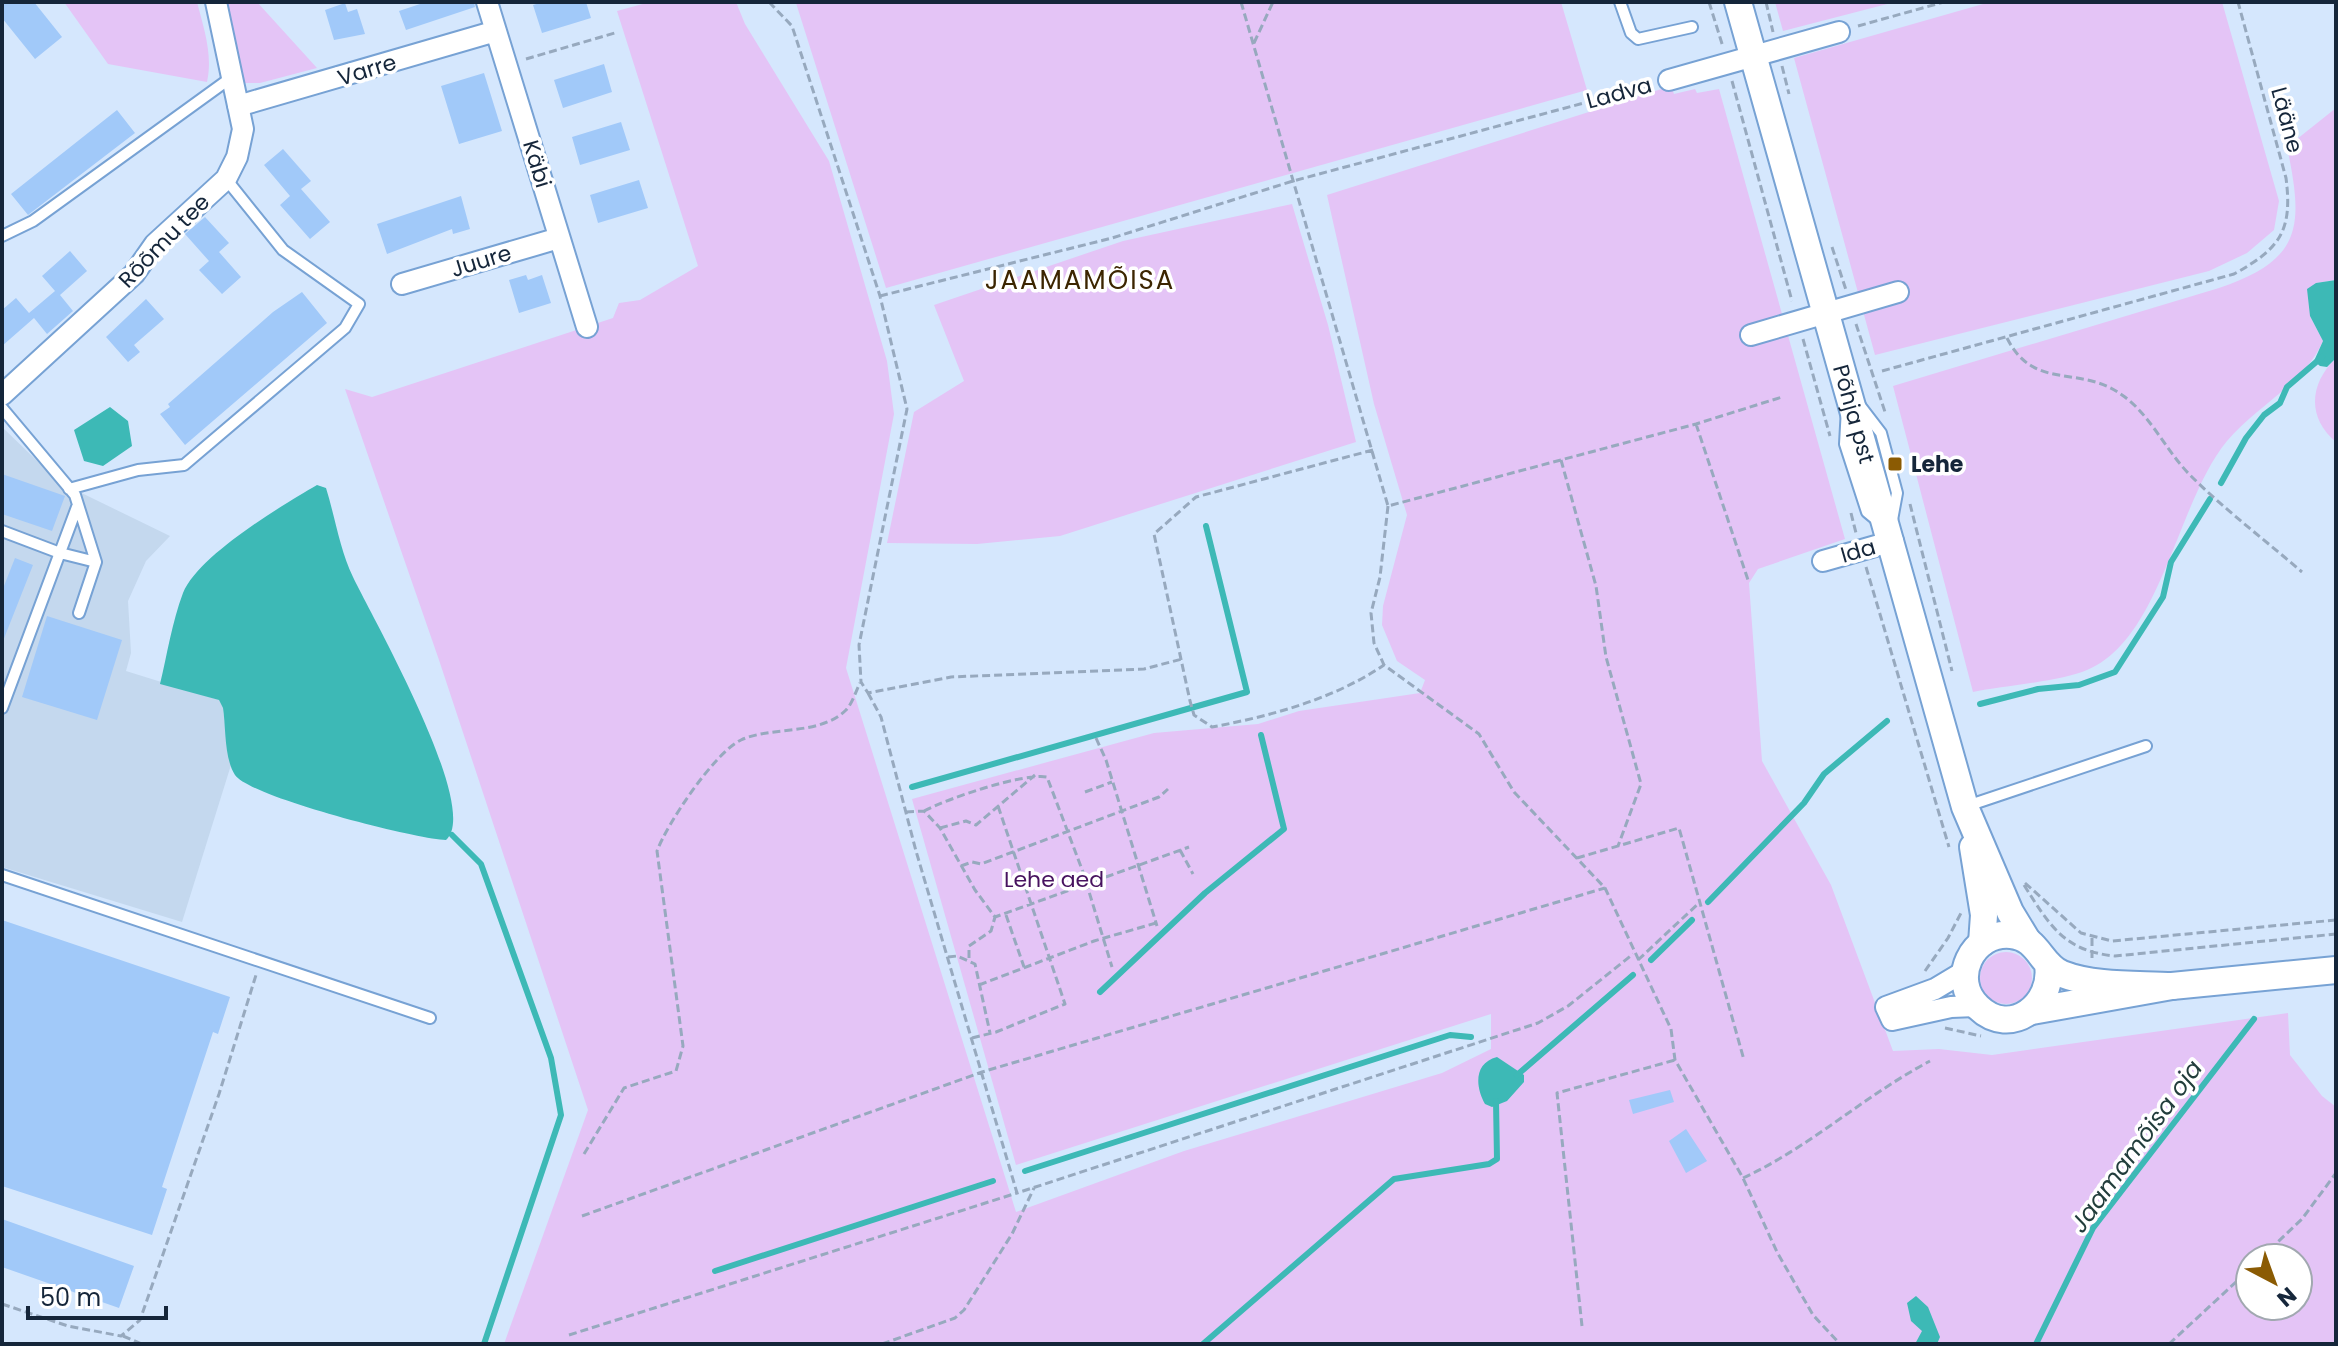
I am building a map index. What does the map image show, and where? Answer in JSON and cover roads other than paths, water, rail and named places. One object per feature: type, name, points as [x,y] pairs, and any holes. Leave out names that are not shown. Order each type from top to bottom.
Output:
[{"type":"street","name":"Rõõmu tee","points":[[2,395],[134,274],[155,244],[226,179],[237,157],[243,129],[216,2]]},
{"type":"street","name":"Käbi","points":[[487,2],[587,327]]},
{"type":"street","name":"Põhja pst","points":[[1738,2],[1968,815],[1984,915],[1982,943]]},
{"type":"street","name":"Varre","points":[[238,106],[496,31]]},
{"type":"street","name":"Ladva","points":[[1669,80],[1839,32]]},
{"type":"street","name":"Juure","points":[[402,284],[559,238]]},
{"type":"street","points":[[1751,335],[1898,292]]},
{"type":"street","name":"Ida","points":[[1823,561],[1861,550],[1891,536]]},
{"type":"street","name":"Põhja pst","points":[[1968,815],[2010,912],[2027,940]]},
{"type":"street","points":[[2172,986],[2092,967],[2059,973],[2048,965],[2036,946],[2027,940],[2004,935],[1982,943],[1970,955],[1965,971],[1969,996],[1976,1006],[1997,1018],[2009,1019],[2032,1011],[2172,986],[2336,970]]},
{"type":"street","points":[[2032,1011],[2045,995],[2048,965]]},
{"type":"street","points":[[1965,971],[1926,992],[1886,1007],[1892,1020],[1976,1006]]},
{"type":"lane","points":[[1620,2],[1631,33],[1638,39],[1692,27]]},
{"type":"lane","points":[[2,236],[33,221],[232,77]]},
{"type":"lane","points":[[69,489],[138,470],[184,465],[345,328],[359,304],[283,250],[226,179]]},
{"type":"lane","points":[[2,408],[69,489],[77,507],[96,562],[79,613]]},
{"type":"lane","points":[[2,708],[77,507]]},
{"type":"lane","points":[[2,531],[60,553],[96,562]]},
{"type":"lane","points":[[1968,815],[2146,746]]},
{"type":"lane","points":[[2,875],[430,1018]]},
{"type":"waterway","points":[[2221,483],[2246,438],[2264,415],[2280,403],[2287,387],[2322,357]]},
{"type":"waterway","points":[[1980,704],[2038,689],[2079,685],[2115,672],[2163,597],[2171,562],[2210,499]]},
{"type":"waterway","points":[[912,787],[1247,692],[1206,526]]},
{"type":"waterway","points":[[1708,902],[1804,803],[1824,774],[1887,721]]},
{"type":"waterway","points":[[1100,992],[1205,893],[1284,829],[1261,735]]},
{"type":"waterway","points":[[452,835],[481,864],[551,1058],[561,1115],[484,1344]]},
{"type":"waterway","points":[[1651,960],[1692,920]]},
{"type":"waterway","points":[[1517,1075],[1633,975]]},
{"type":"waterway","name":"Jaamamõisa oja","points":[[2036,1344],[2093,1228],[2254,1019]]},
{"type":"waterway","points":[[1025,1171],[1450,1035],[1471,1037]]},
{"type":"waterway","points":[[1203,1344],[1394,1179],[1489,1164],[1497,1159],[1496,1101]]},
{"type":"waterway","points":[[715,1271],[993,1181]]},
{"type":"place","name":"Lehe","points":[[1895,464]]},
{"type":"district","name":"JAAMAMÕISA","points":[[1080,280]]},
{"type":"park label","name":"Lehe aed","points":[[1054,879]]}]
